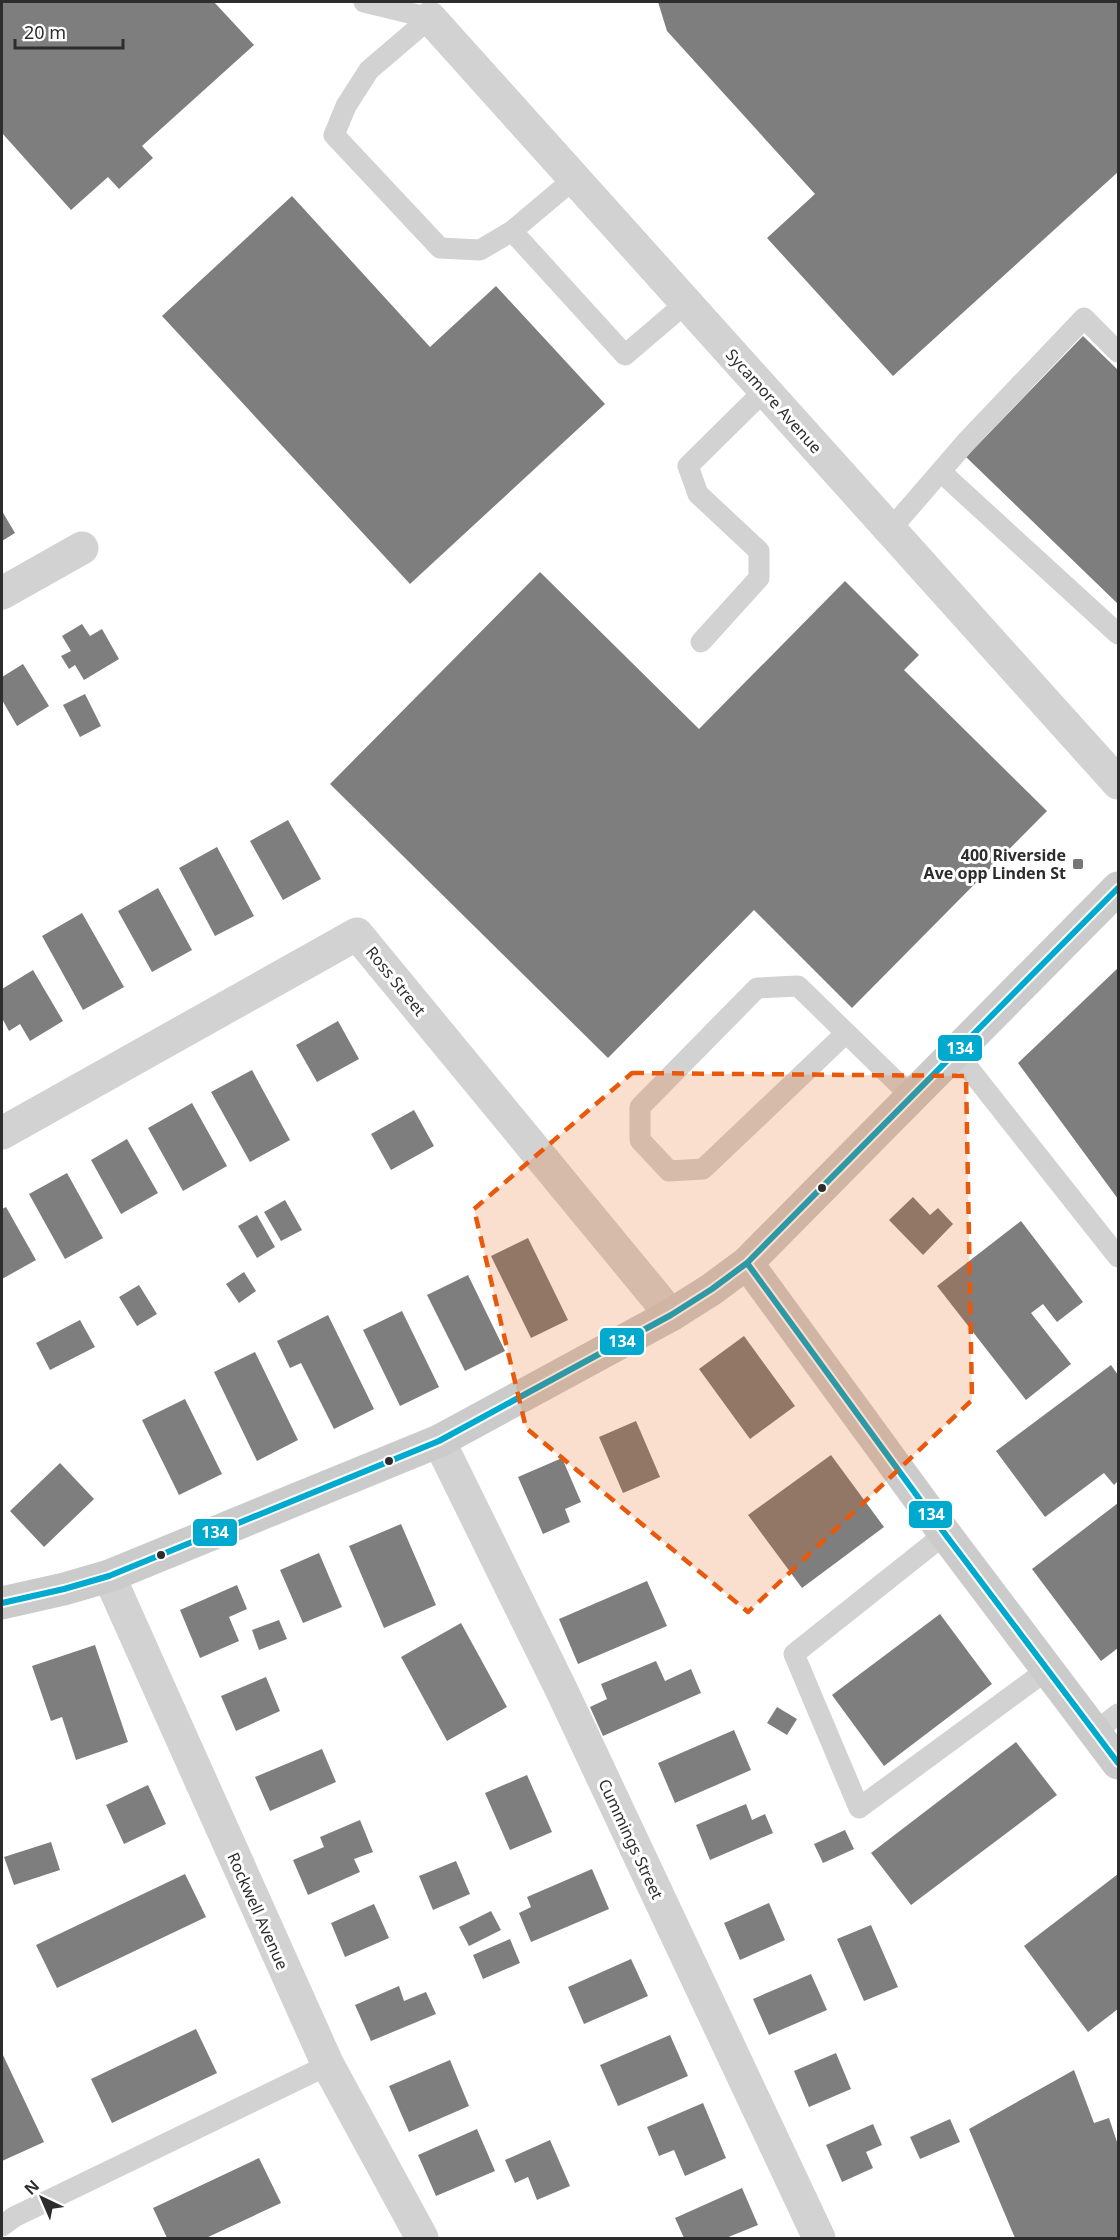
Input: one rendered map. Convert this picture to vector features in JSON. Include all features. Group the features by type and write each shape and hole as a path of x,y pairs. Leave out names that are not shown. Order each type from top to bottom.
{"main road":[{"path":"2,1603 109,1576 439,1441 671,1316 747,1263 955,1051 1118,891"},
{"path":"747,1263 1047,1670 1107,1723 1119,1763"}],"street":[{"name":"Sycamore Avenue","path":"429,18 1119,783"},
{"path":"2,593 82,548"},
{"name":"Ross Street","path":"2,1133 357,934 671,1316"},
{"name":"Cummings Street","path":"439,1441 561,1689 819,2238"},
{"name":"Rockwell Avenue","path":"109,1576 328,2065 422,2238"}],"lane":[{"path":"364,2 429,18"},
{"path":"429,18 369,70 346,106 334,135 440,248 480,250 512,231 574,179"},
{"path":"512,231 625,355 686,303"},
{"path":"890,530 966,442 1084,318 1119,352"},
{"path":"701,642 759,578 759,551 698,494 688,466 765,390"},
{"path":"941,472 1119,634"},
{"path":"846,1033 703,1169 669,1171 640,1140 640,1107 757,987 798,986 911,1096"},
{"path":"955,1051 1119,1257"},
{"path":"945,1534 794,1654 859,1808 1047,1670"},
{"path":"2,2226 14,2217 328,2065"}],"highlighted area":[{"path":"632,1073 966,1076 972,1400 748,1612 526,1428 474,1209"}],"building":[{"path":"2,2 214,2 254,45 142,146 153,158 119,189 108,177 71,210 2,133"},
{"path":"658,2 1118,2 1118,172 893,376 767,238 815,194 667,31"},
{"path":"292,196 430,347 496,286 605,404 410,584 162,316"},
{"path":"1083,336 1118,370 1118,604 966,457"},
{"path":"2,511 15,533 2,541"},
{"path":"540,572 699,729 845,581 919,655 904,670 1047,811 852,1008 754,910 608,1058 330,784"},
{"path":"82,624 90,636 102,629 119,659 84,680 75,665 69,669 61,656 71,651 62,636"},
{"path":"23,664 49,706 17,726 2,700 2,677"},
{"path":"85,694 101,726 80,737 63,705"},
{"path":"288,820 321,879 283,900 250,841"},
{"path":"217,847 254,916 215,936 179,868"},
{"path":"158,888 192,950 152,972 118,911"},
{"path":"82,913 124,987 83,1010 42,936"},
{"path":"1118,968 1118,1199 1018,1063"},
{"path":"33,970 63,1021 30,1041 20,1024 9,1031 2,1018 2,989"},
{"path":"338,1021 359,1059 317,1082 296,1045"},
{"path":"252,1070 290,1140 250,1162 211,1092"},
{"path":"192,1103 227,1166 183,1191 148,1128"},
{"path":"414,1110 434,1146 391,1170 371,1134"},
{"path":"127,1139 158,1193 121,1214 91,1160"},
{"path":"67,1173 103,1238 65,1259 29,1194"},
{"path":"913,1197 930,1215 938,1208 953,1224 923,1255 889,1220"},
{"path":"285,1200 302,1230 281,1241 264,1212"},
{"path":"6,1207 36,1260 2,1279 2,1209"},
{"path":"257,1215 275,1247 257,1258 238,1226"},
{"path":"1021,1221 1083,1302 1057,1322 1043,1304 1031,1313 1071,1364 1026,1400 937,1286"},
{"path":"528,1238 568,1320 531,1338 491,1256"},
{"path":"244,1272 256,1291 239,1303 226,1284"},
{"path":"468,1275 505,1351 465,1371 427,1295"},
{"path":"139,1285 157,1314 137,1326 119,1297"},
{"path":"402,1311 439,1387 400,1406 363,1330"},
{"path":"328,1315 374,1409 334,1429 301,1363 290,1368 277,1341"},
{"path":"80,1320 95,1347 50,1370 36,1343"},
{"path":"744,1336 795,1406 750,1439 699,1369"},
{"path":"255,1352 298,1440 257,1461 214,1372"},
{"path":"1111,1365 1118,1375 1118,1481 1114,1485 1104,1473 1045,1517 996,1451"},
{"path":"185,1399 222,1474 179,1495 142,1420"},
{"path":"636,1421 660,1477 623,1493 599,1437"},
{"path":"831,1455 884,1527 802,1588 748,1515"},
{"path":"562,1458 581,1502 565,1509 570,1522 543,1534 518,1477"},
{"path":"60,1463 94,1499 44,1547 10,1511"},
{"path":"1118,1503 1118,1648 1101,1661 1032,1569"},
{"path":"401,1524 436,1605 384,1628 349,1546"},
{"path":"319,1553 342,1607 303,1623 280,1570"},
{"path":"647,1581 667,1626 578,1664 559,1619"},
{"path":"237,1585 247,1609 229,1617 239,1641 200,1658 180,1610"},
{"path":"940,1614 992,1684 884,1766 832,1695"},
{"path":"279,1620 287,1639 259,1650 252,1630"},
{"path":"461,1623 507,1707 447,1741 401,1657"},
{"path":"95,1645 128,1742 76,1760 62,1717 51,1721 32,1666"},
{"path":"656,1661 665,1681 691,1669 701,1693 603,1736 590,1707 607,1699 601,1684"},
{"path":"266,1677 280,1711 236,1731 221,1696"},
{"path":"777,1707 797,1719 787,1735 767,1723"},
{"path":"734,1730 751,1770 675,1803 658,1763"},
{"path":"1016,1742 1057,1795 911,1905 871,1853"},
{"path":"322,1749 336,1782 270,1811 255,1777"},
{"path":"527,1775 552,1832 510,1850 485,1793"},
{"path":"148,1785 166,1824 124,1844 106,1805"},
{"path":"746,1804 752,1820 765,1814 773,1833 710,1860 696,1825"},
{"path":"360,1820 373,1852 354,1859 360,1872 308,1895 293,1860 324,1847 320,1837"},
{"path":"845,1830 854,1849 823,1863 814,1844"},
{"path":"51,1842 60,1870 14,1885 4,1857"},
{"path":"456,1861 470,1894 433,1910 419,1876"},
{"path":"592,1869 609,1909 531,1942 519,1913 531,1907 527,1897"},
{"path":"185,1874 206,1917 57,1988 36,1945"},
{"path":"1118,1874 1118,2009 1088,2032 1024,1946"},
{"path":"769,1903 785,1940 740,1960 724,1923"},
{"path":"374,1904 389,1938 345,1957 331,1923"},
{"path":"491,1911 501,1930 469,1946 459,1927"},
{"path":"871,1925 898,1987 864,2001 837,1939"},
{"path":"510,1939 520,1963 483,1979 473,1955"},
{"path":"631,1959 648,1996 584,2024 568,1987"},
{"path":"811,1974 827,2010 769,2035 753,1999"},
{"path":"399,1986 404,2001 426,1992 436,2014 371,2041 355,2005"},
{"path":"196,2029 217,2073 112,2123 91,2079"},
{"path":"670,2035 688,2076 618,2106 600,2065"},
{"path":"2,2053 44,2142 2,2161"},
{"path":"836,2053 851,2089 809,2107 794,2071"},
{"path":"450,2060 469,2106 409,2132 389,2086"},
{"path":"1074,2070 1094,2123 1109,2118 1118,2145 1118,2238 1015,2238 969,2129"},
{"path":"703,2103 726,2158 685,2176 674,2150 659,2156 647,2127"},
{"path":"950,2119 960,2142 920,2159 910,2137"},
{"path":"873,2124 882,2145 866,2152 873,2168 842,2182 826,2145"},
{"path":"477,2129 495,2171 436,2196 418,2155"},
{"path":"550,2140 570,2186 537,2200 528,2177 515,2183 505,2160"},
{"path":"259,2158 281,2203 206,2238 167,2238 153,2208"},
{"path":"742,2188 758,2225 726,2238 684,2238 675,2218"}],"transit line":[{"name":"134","path":"2,1603 109,1576 439,1441 671,1315 712,1289 747,1263 1118,888"},
{"name":"134","path":"747,1263 945,1534 1118,1763"}],"place":[{"name":"400 Riverside Ave opp Linden St","path":"1078,864"}]}
